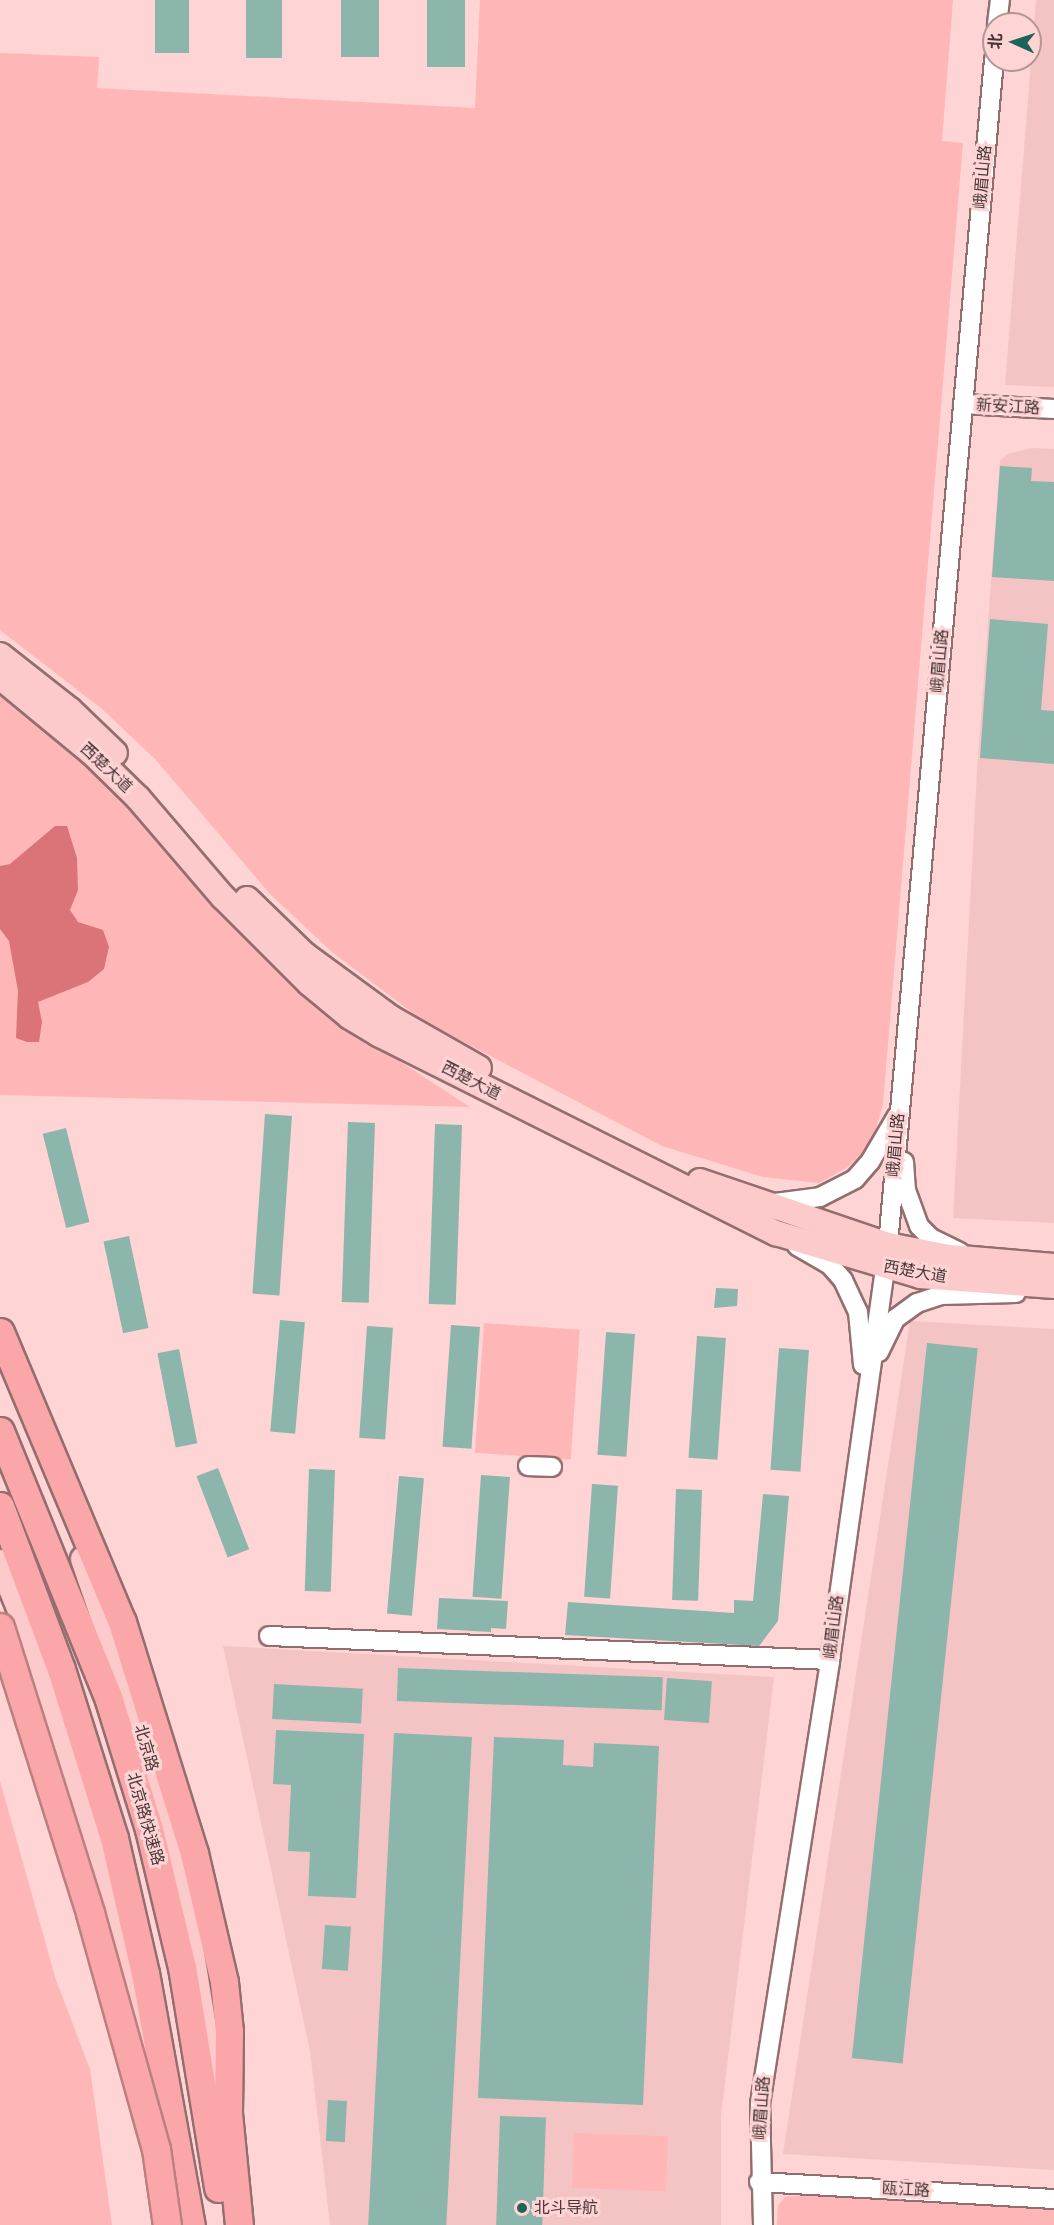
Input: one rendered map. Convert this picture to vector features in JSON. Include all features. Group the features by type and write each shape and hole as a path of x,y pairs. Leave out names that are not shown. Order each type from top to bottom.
{"highway":[{"path":"0,1332 122,1622 194,1853 224,1982 229,2031 228,2113 239,2225"},
{"name":"北京路快速路","path":"0,1431 110,1700 149,1829 182,1967 223,2225"},
{"path":"0,1506 61,1669 114,1838 145,1973 191,2225"},
{"path":"0,1628 90,1913 156,2149 166,2225"}],"main road":[{"name":"西楚大道","path":"0,655 70,710 132,769 222,874 305,955 391,1018 516,1089 693,1178 886,1256 920,1276 1054,1286"},
{"name":"西楚大道","path":"0,677 92,753 138,798 273,948 350,1017 776,1233 886,1256 985,1260 1054,1266"},
{"name":"北京路","path":"0,1361 77,1542 144,1736 181,1885 203,2007 230,2225"},
{"path":"0,1562 25,1623 114,1915 146,2071 166,2225"}],"street":[{"name":"峨眉山路","path":"763,2225 759,2182 760,2104 830,1660 886,1256 993,72"},
{"name":"新安江路","path":"963,404 1054,410"},
{"path":"759,1203 820,1197 855,1179 870,1162 900,1111"},
{"path":"900,1111 906,1190 919,1226 949,1249 985,1260"},
{"path":"776,1233 830,1265 843,1280 858,1312 866,1390"},
{"path":"866,1390 886,1331 904,1310 917,1303 941,1295 1054,1292"},
{"path":"528,1466 552,1467"},
{"path":"269,1636 830,1660"},
{"name":"瓯江路","path":"759,2182 1054,2199"}],"shaded area":[{"path":"480,0 953,0 942,141 963,143 883,1104 872,1143 848,1167 819,1183 763,1177 662,1146 422,1020 332,952 270,894 155,759 102,709 0,630 0,53 99,57 97,88 475,108"},
{"path":"1036,0 1054,0 1054,387 1005,385 1030,72 1042,72 1042,12 1035,12"},
{"path":"1033,448 1054,449 1054,1223 953,1218 977,772 1000,460 1010,453"},
{"path":"0,692 25,708 139,815 288,977 384,1051 470,1107 0,1095"},
{"path":"55,826 67,826 77,858 78,890 70,910 78,922 103,930 109,947 104,969 88,982 38,1002 42,1022 39,1042 27,1042 16,1038 18,991 9,941 0,929 0,866 10,864"},
{"path":"910,1321 1054,1329 1054,2170 783,2154"},
{"path":"484,1323 580,1330 571,1459 475,1453"},
{"path":"223,1646 774,1677 721,2116 721,2225 330,2225 310,2051"},
{"path":"0,1781 56,1980 90,2069 112,2225 0,2225"},
{"path":"574,2133 668,2136 666,2191 572,2188"},
{"path":"804,2195 1054,2209 1054,2225 777,2225 778,2206 785,2197"}],"building":[{"path":"155,0 189,0 189,53 155,53"},
{"path":"246,0 282,0 282,58 246,58"},
{"path":"341,0 379,0 379,57 341,57"},
{"path":"427,0 465,0 465,67 427,67"},
{"path":"1000,466 1032,468 1031,481 1054,482 1054,581 992,577"},
{"path":"990,619 1048,624 1041,710 1054,711 1054,764 980,758"},
{"path":"265,1114 292,1116 279,1295 252,1294"},
{"path":"348,1122 375,1123 369,1303 342,1302"},
{"path":"435,1124 462,1125 456,1305 429,1304"},
{"path":"66,1128 89,1222 66,1228 43,1134"},
{"path":"129,1236 149,1328 123,1333 104,1241"},
{"path":"716,1288 738,1289 737,1306 714,1308"},
{"path":"280,1320 305,1322 295,1434 270,1432"},
{"path":"451,1325 480,1327 471,1449 442,1447"},
{"path":"367,1326 393,1328 385,1440 359,1438"},
{"path":"606,1332 635,1334 626,1457 597,1455"},
{"path":"697,1336 726,1338 717,1460 688,1458"},
{"path":"927,1343 978,1348 903,2063 852,2058"},
{"path":"779,1348 809,1350 800,1472 770,1470"},
{"path":"179,1349 197,1443 176,1447 157,1353"},
{"path":"218,1468 249,1549 228,1557 197,1476"},
{"path":"309,1469 335,1470 331,1592 305,1591"},
{"path":"481,1475 510,1477 501,1599 472,1597"},
{"path":"399,1476 424,1478 412,1616 387,1613"},
{"path":"592,1484 618,1486 610,1599 584,1597"},
{"path":"676,1489 702,1490 698,1601 672,1600"},
{"path":"763,1494 789,1496 778,1621 759,1646 565,1635 568,1602 734,1613 734,1600 753,1601"},
{"path":"439,1598 508,1601 506,1629 491,1628 491,1632 437,1629"},
{"path":"398,1668 663,1677 662,1710 397,1701"},
{"path":"667,1678 712,1681 709,1723 664,1720"},
{"path":"274,1684 363,1689 361,1724 272,1719"},
{"path":"276,1730 364,1734 356,1898 308,1896 310,1852 288,1851 291,1785 273,1784"},
{"path":"394,1733 472,1737 446,2225 368,2225"},
{"path":"494,1737 564,1740 563,1765 593,1767 594,1743 659,1746 643,2105 478,2098"},
{"path":"325,1925 351,1927 348,1971 322,1969"},
{"path":"328,2100 347,2101 345,2142 326,2141"},
{"path":"500,2116 546,2118 542,2225 496,2225"}],"place":[{"name":"北斗导航","path":"522,2208"}]}
